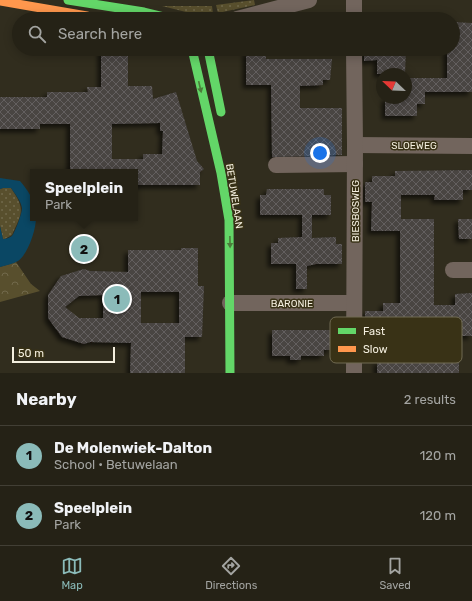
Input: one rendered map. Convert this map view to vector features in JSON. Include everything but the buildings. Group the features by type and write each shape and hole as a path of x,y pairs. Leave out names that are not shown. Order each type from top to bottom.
{"street":[{"path":"68,0 144,12"},
{"path":"264,12 309,0"},
{"path":"354,0 354,12"},
{"path":"0,1 61,12"},
{"name":"BETUWELAAN","path":"194,56 221,173 241,303 230,373"},
{"path":"209,56 223,120"},
{"name":"BIESBOSWEG","path":"354,56 354,317"},
{"name":"SLOEWEG","path":"355,146 472,146"},
{"path":"276,165 355,164"},
{"path":"453,270 472,270"},
{"name":"BARONIE","path":"241,303 354,303"}],"green space":[{"path":"254,0 255,5 218,12 216,5"},
{"path":"162,6 212,6 213,12 186,12"},
{"path":"11,188 19,202 21,212 12,235 3,240 0,226 0,189"},
{"path":"16,262 31,284 40,291 0,302 0,267"}],"water":[{"path":"0,178 20,181 30,196 30,221 36,221 31,241 22,258 16,262 0,267 0,226 3,239 12,236 18,223 22,208 19,200 11,188 0,189"}],"traffic: fast":[{"path":"68,0 144,12"},
{"path":"194,56 221,173 229,220 230,373"},
{"path":"209,56 221,112"}],"traffic: slow":[{"path":"0,1 64,12"}],"place":[{"name":"Speelplein","path":"84,249"},
{"name":"De Molenwiek-Dalton","path":"117,299"}]}
